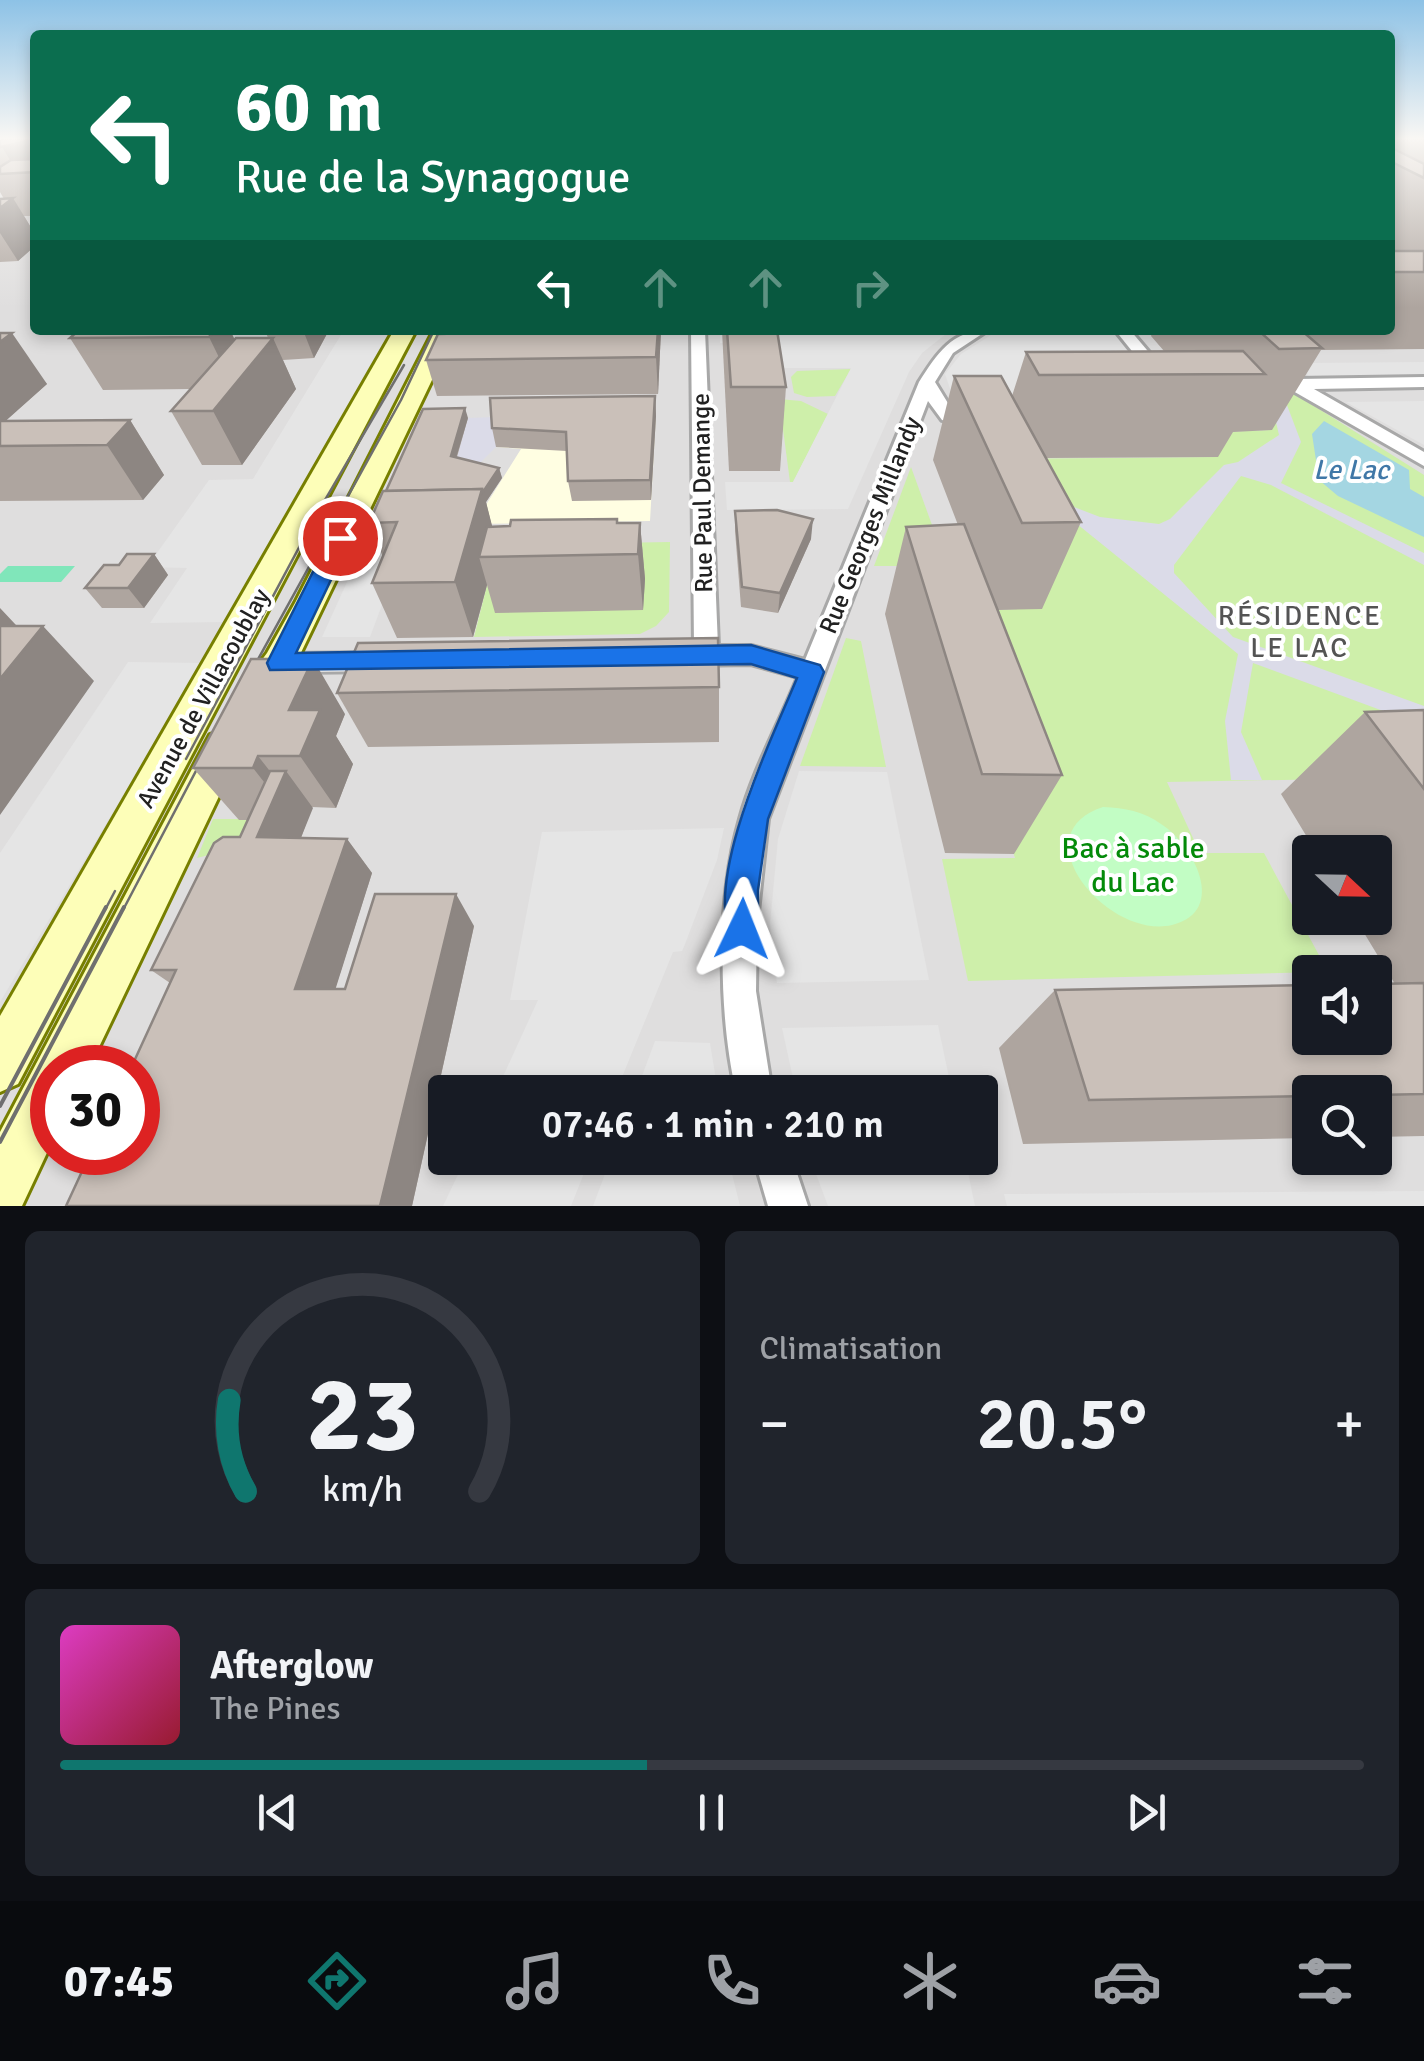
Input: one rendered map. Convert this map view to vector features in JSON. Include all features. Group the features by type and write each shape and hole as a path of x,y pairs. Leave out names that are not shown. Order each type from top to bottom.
{"street":[{"name":"Avenue de Villacoublay","path":"0,1066 402,335"},
{"name":"Avenue de Villacoublay","path":"74,1045 231,732 279,663 442,335"},
{"name":"Rue Paul Demange","path":"698,335 706,656"},
{"name":"Rue Georges Millandy","path":"749,1075 742,1006 742,890 754,819 926,382 947,350 972,335"},
{"path":"1126,335 1172,390"},
{"path":"1254,359 1424,460"},
{"path":"926,382 943,416 952,422 998,424"},
{"path":"1292,384 1424,382"},
{"path":"660,657 751,655 812,672"},
{"path":"279,663 415,661"},
{"path":"0,1191 30,1130"},
{"path":"778,1175 788,1206"}],"shaded area":[{"path":"0,195 30,195 30,335 1395,335 1395,195 1424,195 1424,1206 0,1206"},
{"path":"341,335 389,335 375,368 225,622 150,623 187,568 147,567 209,480 253,479"},
{"path":"720,335 945,335 922,353 909,372 848,509 727,510 725,482 793,482 851,368 775,368 771,343 720,343"},
{"path":"991,335 1117,335 1179,412 958,412 945,374 961,354"},
{"path":"1424,362 1424,379 1307,380 1308,363"},
{"path":"1282,392 1301,442 1281,483 1424,553 1424,565 1271,485 1241,476 1174,565 1174,573 1233,637 1424,706 1424,726 1253,663 1241,732 1262,780 1231,780 1225,721 1238,654 1056,507 1004,459 1074,507 1100,517 1159,524 1170,519 1224,465 1238,462 1279,435 1272,405"},
{"path":"1424,401 1424,445 1346,402"},
{"path":"656,416 650,521 474,524 521,449 496,447 495,417"},
{"path":"495,417 496,447 473,470 454,465 468,418"},
{"path":"404,546 370,637 322,637 363,547"},
{"path":"128,662 202,663 0,1002 0,853"},
{"path":"799,771 887,772 929,980 777,983 770,924 778,839"},
{"path":"724,828 717,860 685,944 682,951 673,952 623,1075 504,1075 538,1000 510,1000 542,832"},
{"path":"938,1025 948,1075 792,1075 782,1028"},
{"path":"655,1041 710,1043 715,1075 642,1075"},
{"path":"458,1175 583,1175 571,1206 443,1206"},
{"path":"605,1175 732,1175 740,1206 593,1206"},
{"path":"816,1175 969,1175 975,1206 828,1206"},
{"path":"1424,1191 1424,1206 1007,1206 1004,1194"}],"green space":[{"path":"1152,335 1201,335 1424,475 1424,915 1392,867 1392,835 1370,835 1333,779 1167,782 1200,853 1264,853 1292,905 1292,935 1308,935 1319,955 1292,955 1292,973 968,981 942,859 1015,858 938,612 1041,608 976,459 1217,457 1199,433 1271,430"},
{"path":"851,369 835,396 807,397 794,393 791,377 797,371"},
{"path":"779,399 801,401 828,414 793,482 790,482"},
{"path":"911,467 944,558 938,566 874,566"},
{"path":"670,542 669,612 656,626 640,634 474,637 497,545"},
{"path":"8,566 75,566 61,582 0,582 0,574"},
{"path":"846,638 861,641 886,767 800,766"},
{"name":"Bac à sable du Lac","path":"1103,807 1147,816 1184,846 1194,861 1202,892 1199,906 1189,917 1172,925 1147,925 1122,917 1082,882 1071,860 1069,839 1079,820"},
{"path":"213,819 293,819 259,842 197,858"}],"water":[{"name":"Le Lac","path":"1324,421 1409,470 1410,489 1424,497 1424,537 1338,496 1319,480 1312,434"}],"building":[{"path":"1395,251 1424,251 1424,272 1395,272"},
{"path":"73,335 211,335 209,337 70,338"},
{"path":"438,335 658,335 656,357 426,360"},
{"path":"727,335 778,335 786,387 731,387"},
{"path":"1264,335 1307,335 1322,348 1279,349"},
{"path":"236,338 273,338 213,411 171,411"},
{"path":"1243,351 1265,374 1039,375 1026,352"},
{"path":"954,376 1001,376 1081,522 1022,523"},
{"path":"655,396 650,480 568,481 566,432 492,428 490,398"},
{"path":"465,408 451,456 499,468 483,492 386,491 423,409"},
{"path":"130,420 107,445 0,446 0,421"},
{"path":"482,489 455,582 372,583 397,522 369,523 383,491"},
{"path":"777,510 813,519 780,593 742,587 735,511"},
{"path":"617,519 617,523 640,523 638,554 479,557 487,527 510,526 511,520"},
{"path":"964,524 1062,775 982,774 906,527"},
{"path":"127,554 154,554 128,588 85,588 104,565 119,565"},
{"path":"0,626 43,626 0,679"},
{"path":"718,638 719,687 337,693 358,643"},
{"path":"251,659 313,659 289,710 320,710 300,756 258,756 253,768 193,768"},
{"path":"1424,710 1424,789 1365,712"},
{"path":"270,771 286,771 257,837 347,839 295,989 345,989 375,894 456,894 380,1206 66,1206 80,1175 160,1175 160,1045 142,1045 176,970 151,970 214,843 223,837 240,837"},
{"path":"1424,983 1424,1094 1392,1095 1392,1075 1292,1075 1292,1096 1089,1100 1055,990 1292,985 1292,1055 1392,1055 1392,984"}],"tram line":[{"path":"245,683 401,400 432,335"},
{"path":"186,759 318,512 404,365"},
{"path":"123,910 208,748"},
{"path":"105,910 115,891"},
{"path":"0,1106 106,907"},
{"path":"0,1142 124,907"}],"district":[{"name":"RÉSIDENCE LE LAC","path":"1300,632"}],"route":[{"path":"340,538 279,663 751,655 812,672 754,819 742,890 742,929"}]}
